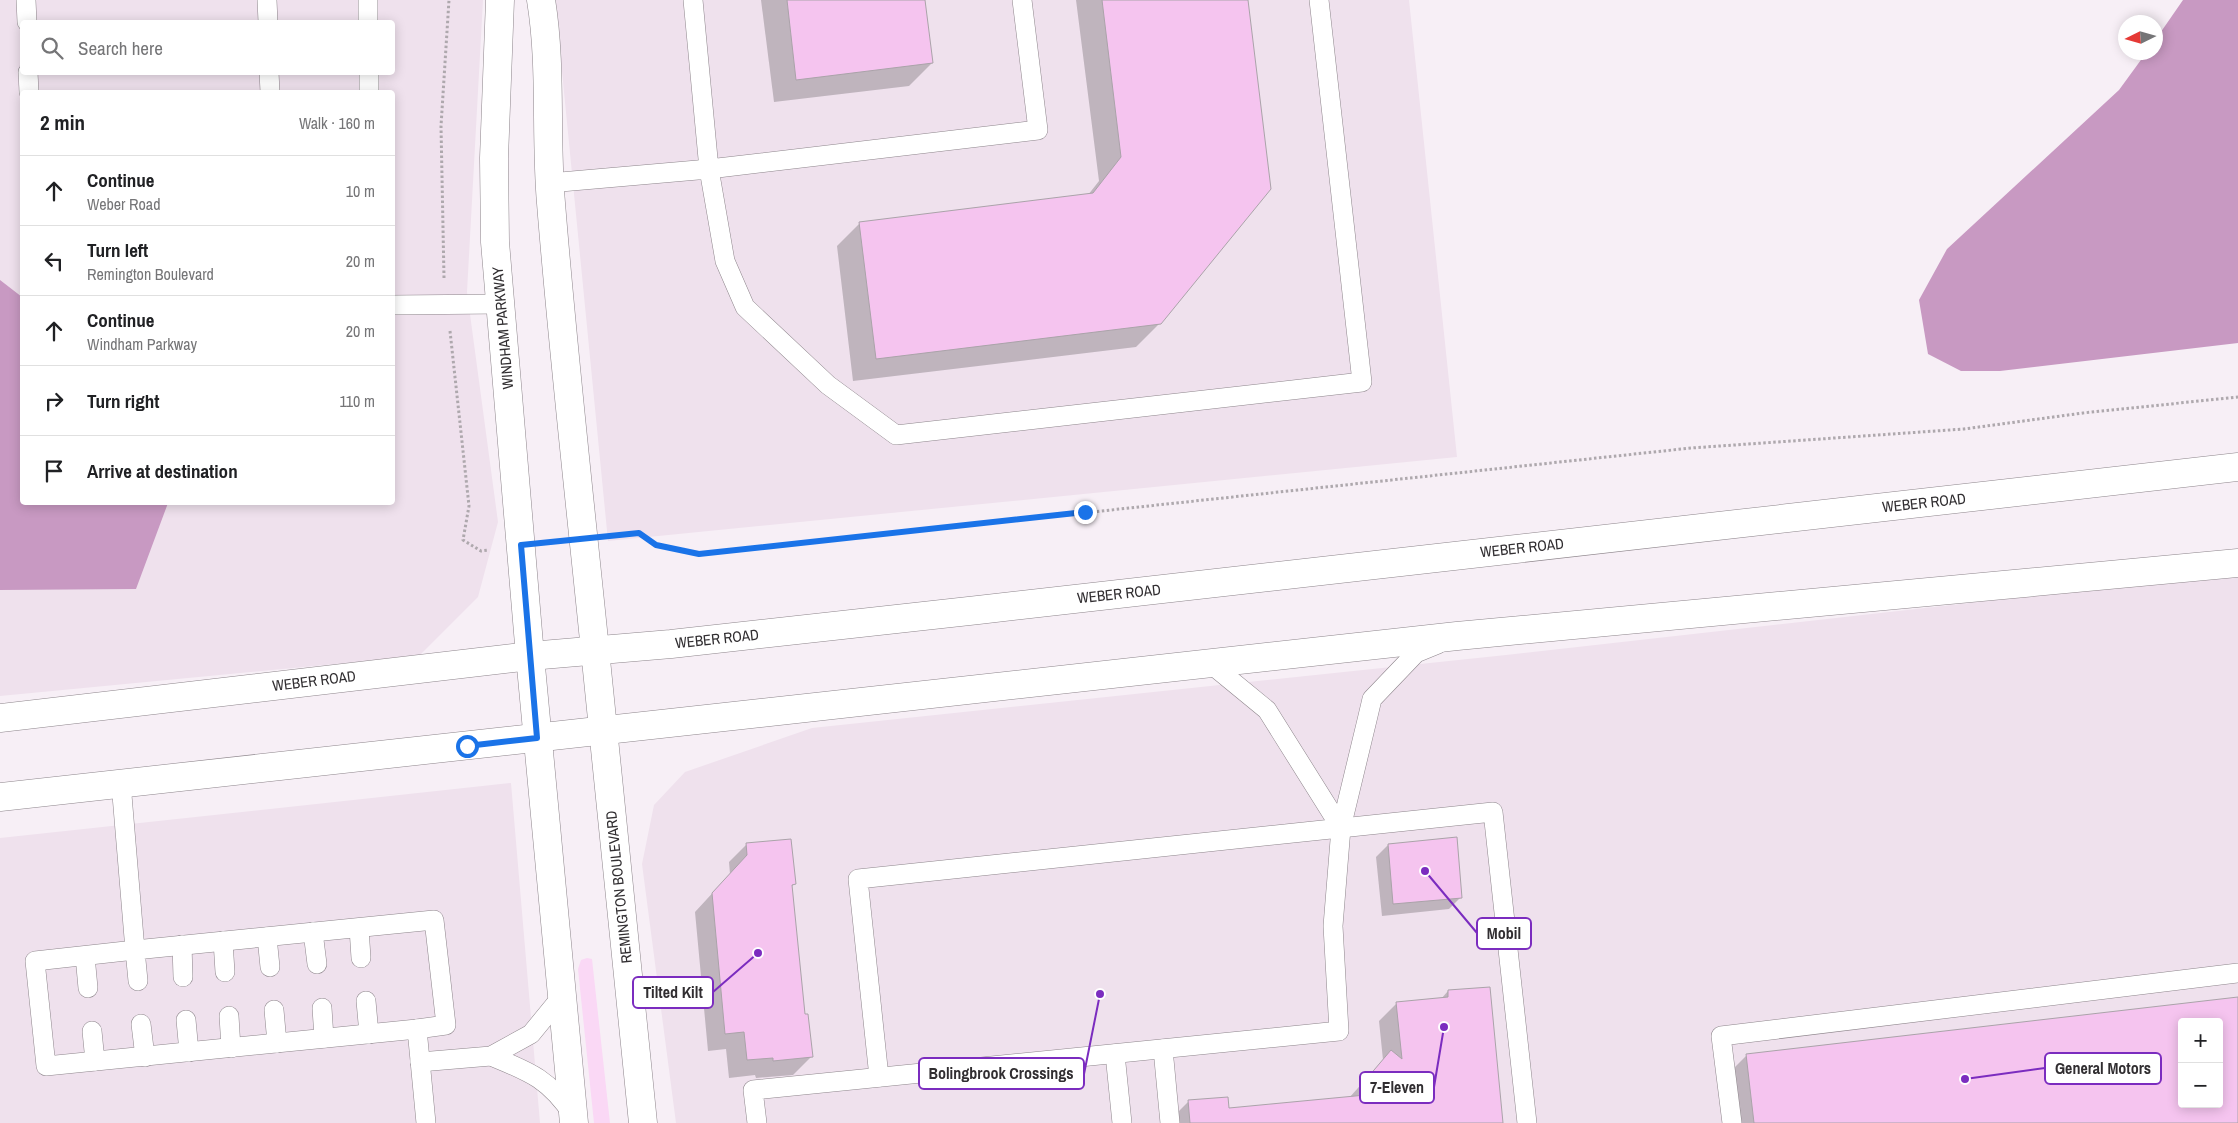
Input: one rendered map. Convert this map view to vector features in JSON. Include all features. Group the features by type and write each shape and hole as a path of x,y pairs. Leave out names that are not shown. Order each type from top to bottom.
{"main road":[{"name":"WINDHAM PARKWAY","path":"500,0 494,158 495,242 530,656"},
{"name":"REMINGTON BOULEVARD","path":"541,0 545,29 549,182 602,731 644,1123"},
{"name":"WEBER ROAD","path":"0,718 530,656 969,611 2238,467"},
{"path":"0,796 1457,636 2238,563"},
{"path":"530,656 574,1120"}],"lane":[{"path":"26,0 27,20"},
{"path":"267,0 268,20"},
{"path":"368,0 368,20"},
{"path":"692,0 709,169 724,261 745,307 828,386 896,434 1362,382 1318,0"},
{"path":"549,182 709,169 1038,130 1022,0"},
{"path":"28,75 29,90"},
{"path":"269,75 270,90"},
{"path":"369,75 369,90"},
{"path":"395,305 501,304"},
{"path":"757,1123 753,1090 1339,1031 1333,926 1340,828 1372,699 1416,653 1457,636"},
{"path":"1211,664 1267,710 1340,828"},
{"path":"121,783 138,981"},
{"path":"879,1077 858,880 1493,812 1528,1123"},
{"path":"434,920 446,1026 46,1066 35,961 135,950 434,920"},
{"path":"359,928 361,958"},
{"path":"313,932 317,964"},
{"path":"267,937 270,967"},
{"path":"223,941 225,972"},
{"path":"182,945 183,978"},
{"path":"85,956 88,988"},
{"path":"1732,1123 1721,1036 2238,973"},
{"path":"420,1062 491,1056 531,1034 562,996"},
{"path":"366,1001 369,1034"},
{"path":"322,1008 324,1038"},
{"path":"274,1010 277,1043"},
{"path":"229,1016 231,1048"},
{"path":"186,1020 189,1052"},
{"path":"141,1024 144,1057"},
{"path":"417,1029 426,1123"},
{"path":"92,1031 95,1061"},
{"path":"1163,1049 1170,1123"},
{"path":"1115,1054 1122,1123"},
{"path":"491,1056 531,1073 548,1084 574,1120"}],"path":[{"path":"450,0 441,126 443,261 469,506 463,540 481,551 521,545"},
{"path":"584,538 639,533 656,545 699,554 1691,448 1964,429 2083,413 2238,397"}],"shaded area":[{"path":"0,0 483,0 467,292 498,522 478,597 419,656 0,696"},
{"path":"555,0 1409,0 1457,457 608,541"},
{"path":"2183,0 2238,0 2238,343 2000,371 1961,371 1928,354 1919,300 1947,249 2119,90 2141,60 2163,60 2163,29"},
{"path":"0,280 20,295 20,505 167,505 136,589 0,590"},
{"path":"2238,573 2238,1123 676,1123 642,864 654,805 685,772 812,728 1506,655"},
{"path":"511,783 540,1123 0,1123 0,838"},
{"path":"592,959 610,1123 594,1123 578,969 581,960"}],"building":[{"path":"787,0 925,0 933,63 796,80"},
{"path":"1102,0 1248,0 1271,189 1161,324 876,359 859,222 1093,193 1121,157"},
{"path":"1457,837 1462,898 1393,904 1388,844"},
{"path":"791,839 796,884 792,885 805,1014 808,1014 813,1057 773,1061 773,1058 747,1060 744,1032 725,1034 712,893 747,855 746,843"},
{"path":"1490,987 1503,1123 1190,1123 1188,1100 1228,1097 1229,1108 1376,1094 1363,1083 1391,1050 1402,1059 1396,1002 1448,997 1448,990"},
{"path":"2238,997 2238,1123 1754,1123 1746,1054"}],"place":[{"name":"Mobil","path":"1425,871"},
{"name":"Tilted Kilt","path":"758,953"},
{"name":"Bolingbrook Crossings","path":"1100,994"},
{"name":"7-Eleven","path":"1444,1027"},
{"name":"General Motors","path":"1965,1079"}],"route":[{"path":"467,746 537,738 521,545 639,533 656,545 699,554 1085,512"}]}
